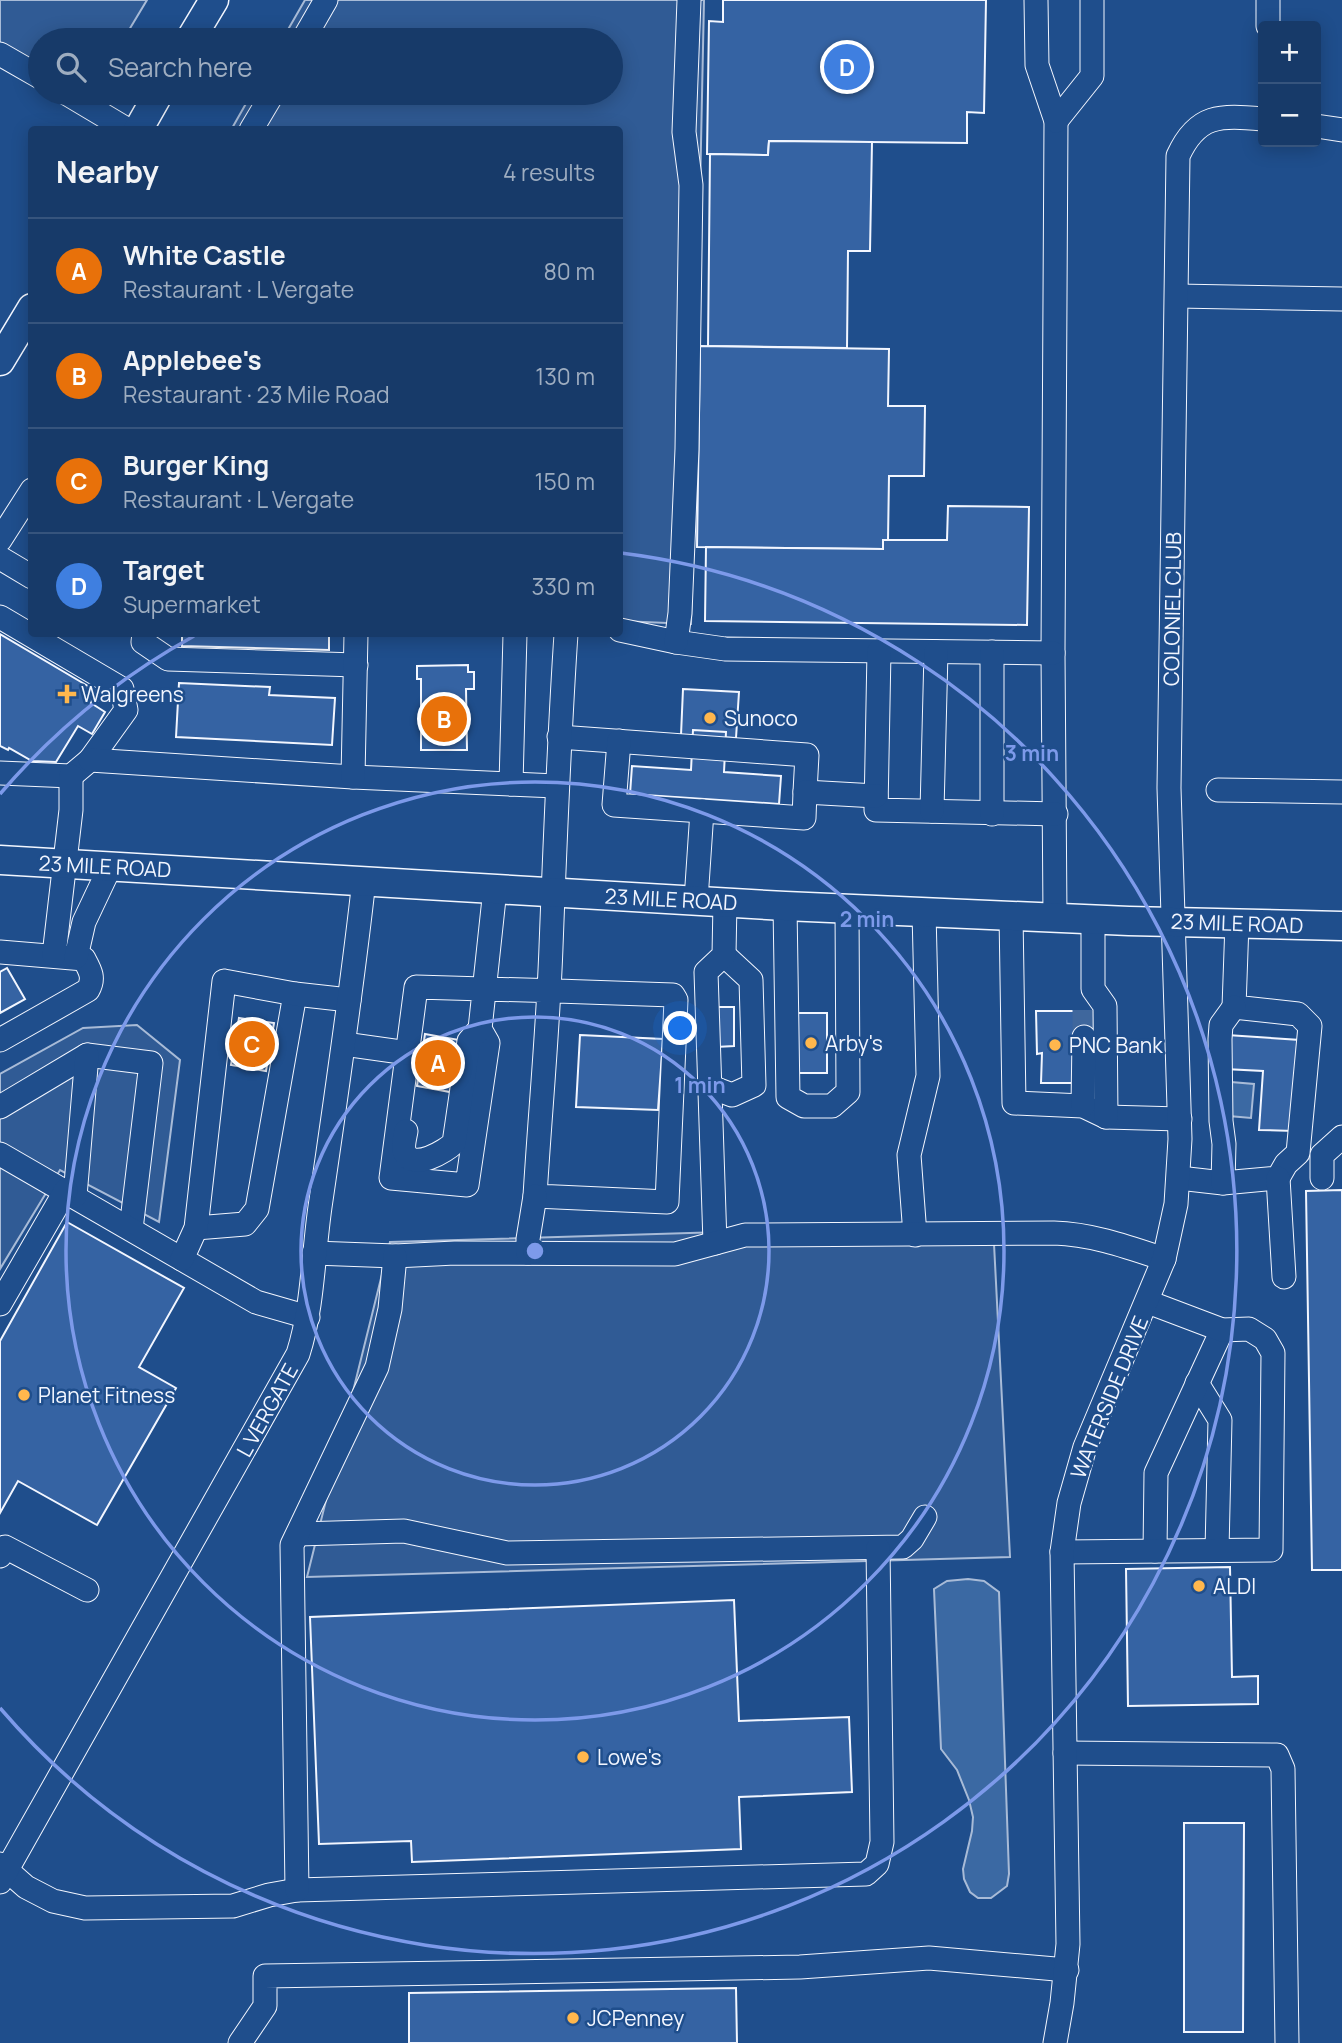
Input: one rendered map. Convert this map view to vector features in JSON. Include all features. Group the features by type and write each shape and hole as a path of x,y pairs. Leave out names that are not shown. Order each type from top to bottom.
{"main road":[{"path":"197,28 214,0"},
{"path":"140,126 152,105"},
{"path":"0,361 28,316"},
{"name":"23 MILE ROAD","path":"0,860 785,906 1342,926"}],"street":[{"path":"310,28 326,0"},
{"path":"676,642 680,612 687,449 691,185 684,132 689,0"},
{"path":"1037,0 1037,65 1056,121 1053,653 1055,917"},
{"path":"1056,121 1092,76 1092,0"},
{"path":"1268,0 1268,21"},
{"path":"0,54 28,70"},
{"path":"86,105 121,126"},
{"path":"253,126 266,105"},
{"name":"COLONIEL CLUB","path":"1174,922 1169,788 1178,156 1187,137 1203,122 1238,116 1258,118"},
{"path":"1321,127 1342,130"},
{"path":"1177,296 1342,299"},
{"path":"0,540 28,495"},
{"path":"0,558 28,575"},
{"path":"0,617 28,634"},
{"path":"623,631 725,649 1053,653"},
{"path":"0,773 71,776 90,760 126,710 122,689 34,637"},
{"path":"139,637 168,659 356,665"},
{"path":"353,777 355,637"},
{"path":"511,784 515,637"},
{"path":"528,1253 536,1196 549,990 556,786 566,637"},
{"path":"879,651 876,810 1056,814"},
{"path":"932,811 936,652"},
{"path":"992,652 992,814"},
{"path":"559,737 619,741 807,755 804,818 614,805 619,741"},
{"path":"90,760 353,777 556,786"},
{"path":"65,956 64,864 71,810 71,776"},
{"path":"1218,790 1342,792"},
{"path":"805,792 876,796"},
{"path":"696,900 702,811"},
{"path":"65,956 80,934 110,867"},
{"name":"L VERGATE","path":"2,1872 298,1354 308,1317 314,1253 364,880"},
{"path":"495,889 484,989 480,1029 488,1043 467,1185 391,1178 416,987 484,989 549,990 673,995 676,1000 667,1202 536,1196"},
{"path":"715,1243 706,972 724,955 725,902"},
{"path":"785,906 788,1097 804,1106 832,1106 848,1092 846,908"},
{"path":"915,1235 909,1155 928,1076 924,912"},
{"path":"1011,915 1014,1103 1083,1106 1107,1117 1180,1119"},
{"path":"1084,1010 1084,1002 1093,989 1093,919"},
{"name":"WATERSIDE DRIVE","path":"1055,2043 1069,1944 1062,1552 1069,1503 1085,1447 1147,1302 1164,1259 1171,1230 1178,1178 1180,1119 1174,922"},
{"path":"1223,1183 1220,1039 1221,1025 1234,1007 1237,923"},
{"path":"0,952 84,959 92,972 92,983 88,990 0,1040"},
{"path":"710,1087 732,1095 754,1085 751,980 724,955"},
{"path":"182,1259 195,1228 224,981 295,994 349,1000"},
{"path":"1093,989 1105,1006 1107,1117"},
{"path":"195,1228 244,1224 257,1209 295,994"},
{"path":"1234,1007 1298,1014 1310,1026 1298,1153 1286,1164 1278,1178 1284,1277"},
{"path":"401,1106 408,1115 404,1147 408,1157 423,1160 447,1150 454,1143 457,1134 469,1041 480,1029"},
{"path":"1083,1106 1084,1037"},
{"path":"344,1044 408,1053"},
{"path":"0,1304 71,1193 88,1055"},
{"path":"0,1107 88,1055 151,1063 131,1228"},
{"path":"1322,1178 1322,1155 1342,1137"},
{"path":"0,1154 256,1302 308,1317"},
{"path":"1178,1178 1223,1183 1278,1178"},
{"path":"314,1253 395,1256 674,1254 745,1235 1074,1233 1164,1259"},
{"path":"297,1890 292,1545 377,1367 390,1309 395,1256"},
{"path":"1062,1552 1271,1550 1273,1353 1265,1339 1249,1329 1222,1330 1147,1302"},
{"path":"1156,1551 1156,1473 1222,1330"},
{"path":"1197,1384 1220,1420 1217,1550"},
{"path":"298,1534 404,1531 507,1553 878,1548 903,1547 912,1539 925,1517"},
{"path":"0,1556 5,1547 88,1590"},
{"path":"2,1872 53,1901 85,1908 233,1906 297,1890 866,1874 877,1864 882,1843 878,1548"},
{"path":"1065,1753 1276,1755 1283,1769 1287,2043"},
{"path":"240,2043 265,2006 265,1976 800,1967 929,1958 1067,1970"}],"shaded area":[{"path":"0,0 147,0 130,28 28,28 28,63 0,47"},
{"path":"305,0 704,0 691,624 623,621 623,126 233,126 245,105 623,105 623,28 289,28"},
{"path":"137,1025 180,1060 159,1222 60,1170 0,1269 0,1074 83,1028"},
{"path":"1231,1082 1254,1084 1251,1118 1229,1116"},
{"path":"993,1224 1010,1557 307,1577 390,1242"},
{"path":"947,1581 984,1581 999,1592 1009,1874 1007,1886 991,1898 978,1898 970,1892 964,1879 963,1869 973,1817 957,1770 941,1749 934,1589"}],"building":[{"path":"723,0 986,0 984,113 967,112 967,143 769,141 768,155 707,154 709,21 723,22"},
{"path":"769,141 872,142 870,251 848,251 847,348 708,346 710,154 768,155"},
{"path":"700,346 889,349 888,406 925,406 924,476 889,476 888,540 883,540 883,549 697,547"},
{"path":"948,506 1029,507 1027,625 705,621 706,547 883,549 883,540 947,540"},
{"name":"Walgreens","path":"0,634 98,692 91,703 105,712 92,734 78,726 56,762 32,761 0,746"},
{"path":"182,637 329,637 329,650 182,646"},
{"path":"468,665 468,672 474,672 474,689 466,689 467,750 421,750 421,679 417,679 417,666"},
{"path":"179,683 270,687 269,695 335,698 332,745 176,737"},
{"path":"683,689 739,692 736,738 681,735"},
{"path":"693,730 726,732 724,772 781,776 779,804 630,794 632,766 691,770"},
{"path":"7,968 25,999 0,1013 0,972"},
{"path":"715,1007 734,1007 734,1046 716,1047"},
{"name":"PNC Bank","path":"1036,1011 1098,1011 1098,1036 1073,1083 1041,1083 1042,1053 1037,1054"},
{"name":"Arby's","path":"794,1013 827,1013 827,1073 794,1073"},
{"path":"239,1018 274,1023 266,1071 231,1065"},
{"path":"425,1034 459,1040 450,1092 417,1086"},
{"path":"580,1035 663,1039 658,1110 576,1107"},
{"path":"1227,1035 1300,1040 1294,1131 1259,1130 1263,1071 1225,1069"},
{"path":"1342,1190 1342,1570 1312,1570 1306,1191"},
{"path":"67,1222 184,1288 139,1367 176,1388 97,1525 18,1481 0,1513 0,1341"},
{"path":"1230,1567 1232,1677 1258,1676 1258,1704 1128,1706 1126,1569"},
{"name":"Lowe's","path":"734,1600 739,1721 849,1717 852,1792 739,1797 741,1849 412,1862 411,1841 319,1844 310,1617"},
{"path":"1184,1823 1244,1823 1243,2032 1184,2032"},
{"name":"JCPenney","path":"736,1988 737,2043 409,2043 409,1993"}],"tunnel":[{"path":"1084,1010 1084,1037"}],"place":[{"name":"Target","path":"847,67"},
{"name":"Walgreens","path":"67,694"},
{"name":"Sunoco","path":"710,718"},
{"name":"Applebee's","path":"444,719"},
{"name":"Arby's","path":"811,1043"},
{"name":"Burger King","path":"252,1044"},
{"name":"PNC Bank","path":"1055,1045"},
{"name":"White Castle","path":"438,1063"},
{"name":"Planet Fitness","path":"24,1395"},
{"name":"ALDI","path":"1199,1586"},
{"name":"Lowe's","path":"583,1757"},
{"name":"JCPenney","path":"573,2018"}]}
